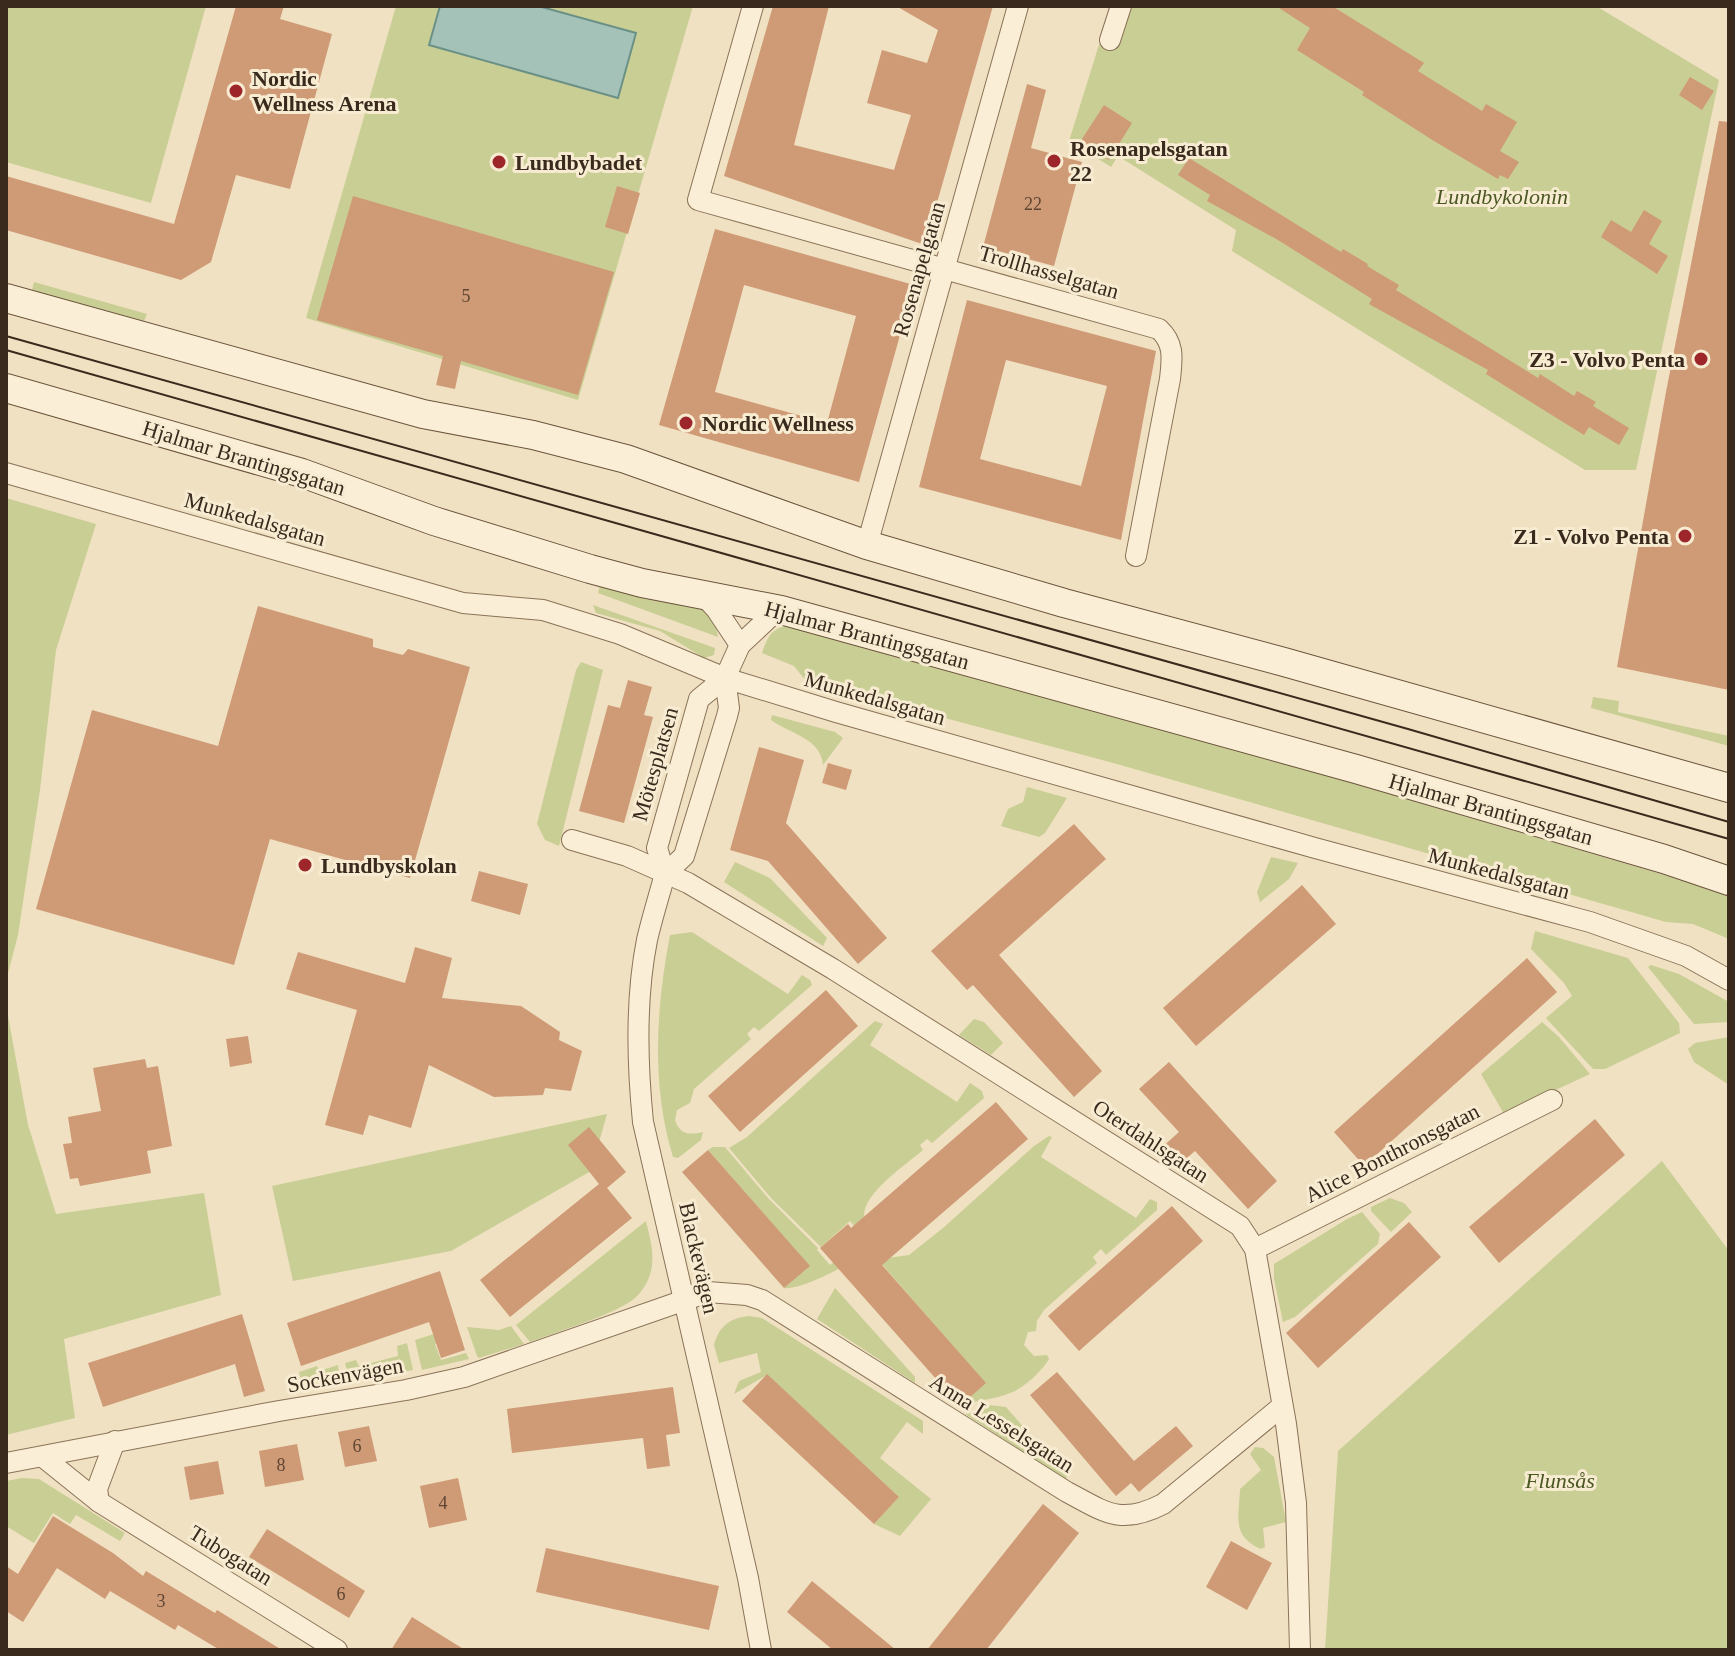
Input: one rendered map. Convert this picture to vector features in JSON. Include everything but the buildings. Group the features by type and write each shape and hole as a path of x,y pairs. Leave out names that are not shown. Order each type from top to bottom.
{"main road":[{"path":"6,298 423,414 533,435 626,459 867,545 1729,788"},
{"name":"Hjalmar Brantingsgatan","path":"6,388 302,473 434,521 590,569 642,583 781,610 1356,769 1649,854 1729,881"}],"street":[{"name":"Trollhasselgatan","path":"753,6 698,200 1159,329 1168,338 1173,354 1136,556"},
{"name":"Rosenapelgatan","path":"867,545 1018,6"},
{"path":"1110,40 1121,6"},
{"name":"Munkedalsgatan","path":"6,473 463,603 543,610 620,634 725,678 1086,784 1590,922 1686,956 1729,980"},
{"path":"701,593 716,609 740,645"},
{"name":"Mötesplatsen","path":"725,678 729,708 727,716 684,856 665,874 657,848 699,699 725,678 740,645 781,610"},
{"path":"572,840 627,856 665,874"},
{"name":"Oterdahlsgatan","path":"665,874 688,883 833,969 1100,1137 1240,1226 1255,1249"},
{"name":"Blackevägen","path":"665,874 645,954 640,1001 637,1062 643,1122 701,1366 761,1650"},
{"name":"Alice Bonthronsgatan","path":"1255,1249 1552,1100"},
{"path":"1255,1249 1296,1503 1300,1650"},
{"name":"Anna Lesselsgatan","path":"683,1300 716,1292 762,1300 1067,1492 1108,1514 1126,1517 1143,1514 1163,1504 1281,1407"},
{"name":"Sockenvägen","path":"6,1463 464,1377 683,1300"},
{"path":"99,1502 97,1489 115,1441"},
{"name":"Tubogatan","path":"43,1457 99,1502 337,1650"}],"green space":[{"path":"6,6 206,6 151,203 6,162"},
{"name":"Lundbybadet","path":"396,6 693,6 578,400 306,318"},
{"name":"Lundbykolonin","path":"1111,6 1596,6 1719,80 1636,470 1585,470 1232,251 1236,230 1118,156 1111,167 1069,141"},
{"path":"34,282 147,314 144,321 32,290"},
{"path":"6,498 96,524 56,650 40,790 18,935 6,981"},
{"path":"601,581 703,608 715,622 718,637 598,593"},
{"path":"593,605 715,648 714,655 704,658 660,631 596,613"},
{"path":"785,626 797,626 1240,750 1729,894 1729,939 1693,924 1666,922 1117,764 806,681 794,666 762,653 770,636"},
{"path":"581,662 603,670 559,846 545,840 537,824 576,670"},
{"path":"1593,697 1619,701 1618,712 1729,736 1729,746 1591,708"},
{"path":"772,715 835,732 843,738 823,765 821,756 811,743 771,720"},
{"path":"1027,787 1067,798 1045,833 1039,837 1001,826 1008,809 1023,802"},
{"path":"1271,857 1298,863 1289,879 1260,902 1257,892"},
{"path":"735,862 770,878 827,938 823,946 724,882"},
{"path":"1535,931 1628,958 1679,1023 1680,1033 1605,1069 1593,1069 1546,1018 1572,996 1564,983 1531,949"},
{"path":"692,932 788,994 802,975 812,985 759,1031 754,1027 747,1034 751,1039 694,1089 690,1103 677,1110 675,1120 682,1131 703,1132 701,1140 678,1158 673,1157 661,1102 659,1018 670,935"},
{"path":"1651,965 1679,974 1729,1002 1729,1022 1694,1024 1648,967"},
{"path":"6,1005 28,1125 56,1214 204,1193 221,1295 64,1339 75,1418 6,1435"},
{"path":"974,1019 984,1022 1003,1043 991,1055 959,1035"},
{"path":"875,1021 883,1024 870,1045 957,1102 970,1083 982,1091 984,1098 932,1143 927,1139 920,1145 923,1150 868,1201 865,1220 873,1237 872,1248 816,1280 784,1288 809,1266 708,1150 725,1147 830,1265 864,1238 850,1221 821,1247 771,1198 729,1148 747,1137"},
{"path":"1542,1022 1590,1074 1504,1114 1481,1074"},
{"path":"1729,1037 1729,1085 1694,1062 1688,1049 1695,1043"},
{"path":"607,1114 591,1171 451,1251 293,1281 272,1186"},
{"path":"1049,1136 1052,1137 1041,1157 1136,1218 1150,1199 1157,1202 1157,1210 1106,1255 1101,1249 1093,1257 1097,1263 1044,1310 1037,1321 1036,1331 1028,1332 1024,1345 1034,1356 1047,1355 1049,1359 1037,1374 1015,1391 960,1406 985,1383 880,1262 909,1255"},
{"name":"Flunsås","path":"1662,1161 1729,1251 1729,1650 1325,1650 1338,1451"},
{"path":"1390,1198 1404,1203 1412,1212 1391,1232 1371,1211 1371,1207"},
{"path":"1362,1212 1380,1234 1378,1244 1295,1317 1283,1322 1274,1264"},
{"path":"646,1221 652,1265 649,1279 638,1295 615,1310 530,1342 516,1325"},
{"path":"835,1288 915,1377 915,1383 817,1319"},
{"path":"749,1316 762,1318 923,1421 923,1434 907,1422 880,1458 931,1499 900,1536 874,1524 899,1497 767,1375 734,1394 739,1381 761,1372 757,1353 719,1363 714,1345 726,1324"},
{"path":"511,1326 524,1344 479,1358 477,1356 467,1327 499,1330"},
{"path":"456,1327 460,1335 435,1344 441,1360 466,1353 469,1359 422,1370 415,1340"},
{"path":"407,1343 413,1370 350,1382 345,1363 356,1360 359,1366 398,1356 397,1346"},
{"path":"338,1365 340,1383 303,1389 299,1372 317,1366 319,1371"},
{"path":"989,1405 1006,1407 1067,1477 1065,1479 965,1414"},
{"path":"1255,1447 1263,1448 1274,1457 1286,1522 1263,1528 1265,1547 1261,1549 1245,1538 1238,1517 1240,1489 1261,1470 1250,1454"},
{"path":"39,1479 125,1533 120,1541 76,1515 70,1524 53,1513 34,1543 6,1526 6,1481"}],"water":[{"path":"440,6 538,6 636,33 618,98 429,45"}],"tram line":[{"path":"6,336 1729,822"},
{"path":"6,350 1729,839"}],"place":[{"name":"Nordic Wellness Arena","path":"236,91"},
{"name":"Rosenapelsgatan 22","path":"1054,161"},
{"name":"Lundbybadet","path":"499,162"},
{"name":"Z3 - Volvo Penta","path":"1701,359"},
{"name":"Nordic Wellness","path":"686,423"},
{"name":"Z1 - Volvo Penta","path":"1685,536"},
{"name":"Lundbyskolan","path":"305,865"}]}
